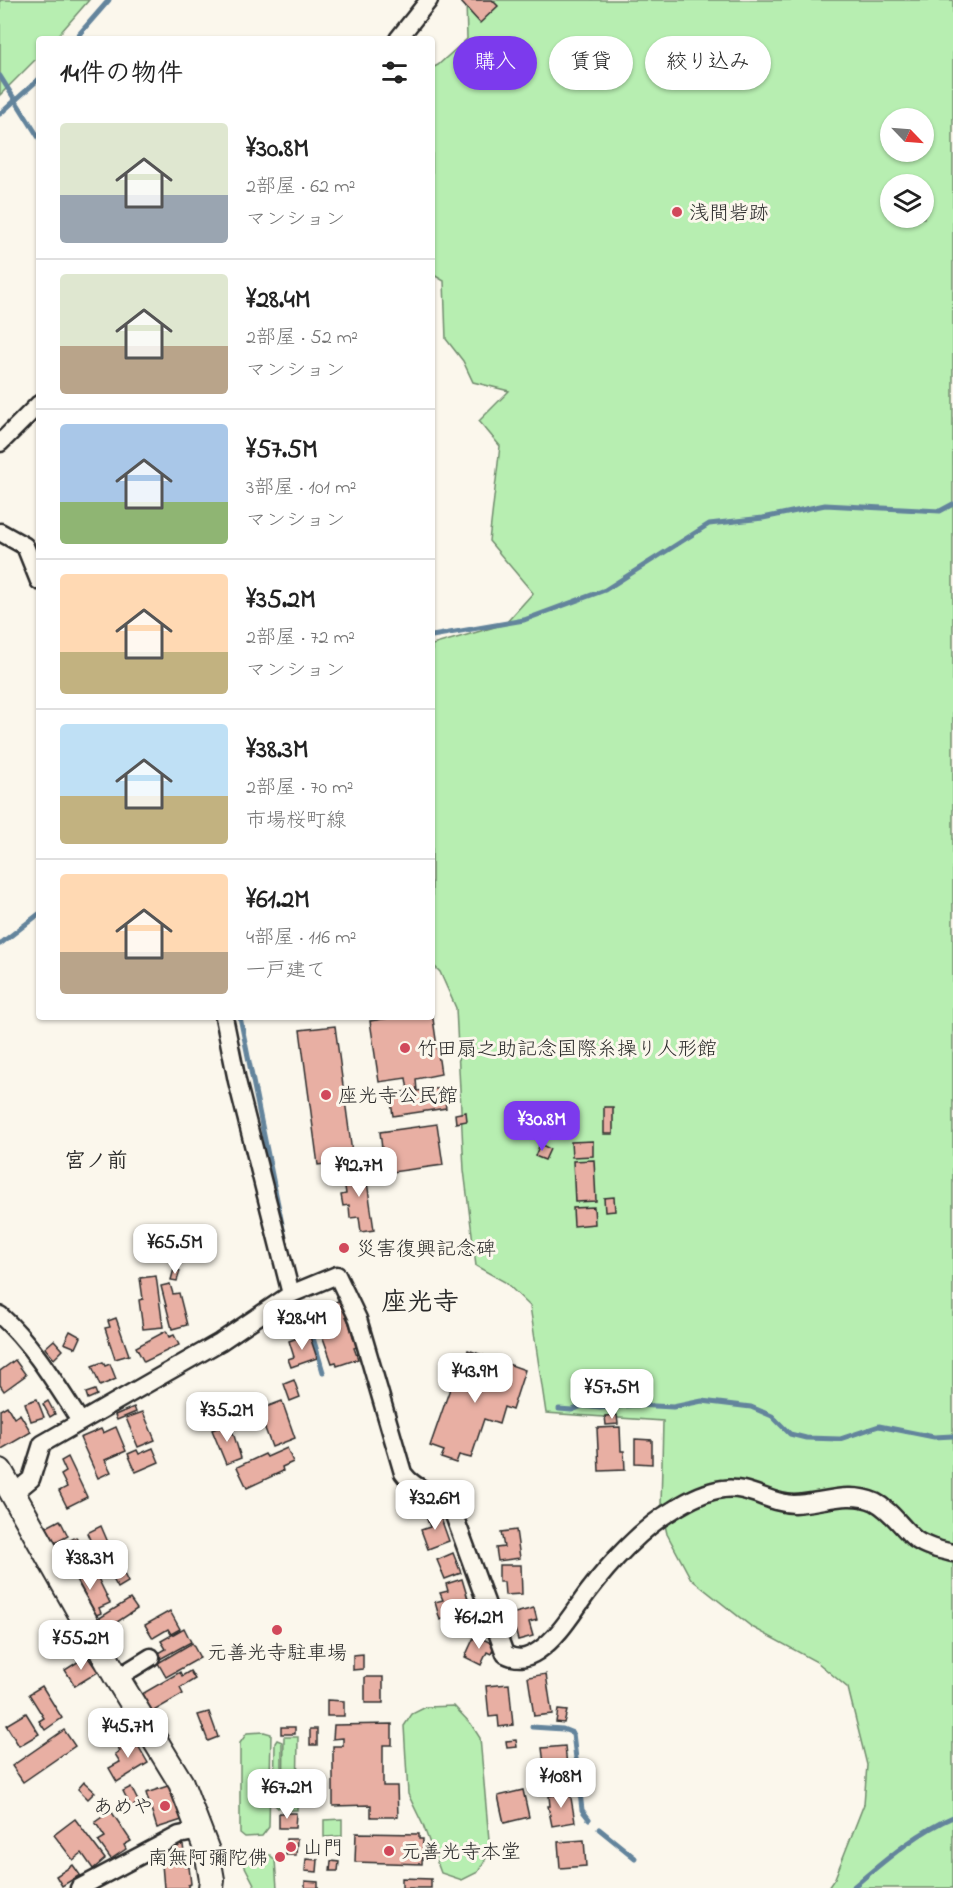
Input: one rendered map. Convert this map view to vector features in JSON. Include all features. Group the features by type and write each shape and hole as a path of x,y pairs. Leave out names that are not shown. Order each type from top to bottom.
{"main road":[{"path":"0,1472 14,1493 117,1678 182,1784 207,1851 212,1880 211,1888"}],"street":[{"path":"400,36 429,0"},
{"path":"0,443 36,407"},
{"path":"0,532 25,546 36,574"},
{"path":"225,1020 237,1082 291,1294"},
{"path":"14,1493 31,1479 42,1444 220,1342 291,1294 337,1275 358,1319 403,1473 410,1483 442,1499 451,1507 504,1654 515,1659 526,1657 553,1638 592,1586 651,1526 675,1509 702,1495 724,1488 747,1490 792,1504 861,1497 877,1503 895,1517 915,1539 938,1550 953,1553"},
{"path":"0,1315 14,1328 48,1372 80,1421"},
{"path":"117,1678 152,1657"},
{"path":"79,1888 179,1835 199,1831"}],"green space":[{"path":"0,0 89,0 58,36 36,36 36,59 0,95"},
{"path":"466,0 953,0 953,1888 828,1888 835,1878 864,1804 867,1765 848,1688 817,1662 752,1627 691,1579 667,1534 661,1507 663,1421 546,1413 530,1306 505,1282 476,1266 464,1170 456,1008 440,972 435,967 435,644 505,624 533,593 489,541 500,446 479,421 509,391 473,382 463,361 446,339 444,281 435,276 435,66 453,52 453,90 537,90 537,36 467,36"},
{"path":"454,1706 471,1724 480,1738 490,1851 478,1872 462,1880 441,1873 423,1825 408,1794 404,1726 412,1714 426,1707"},
{"path":"247,1733 271,1734 269,1827 262,1836 245,1837 240,1833 240,1743"},
{"path":"284,1737 298,1737 297,1810 283,1810"},
{"path":"277,1740 282,1742 282,1806 278,1808 274,1804 275,1743"},
{"path":"342,1819 342,1836 324,1837 324,1820"},
{"path":"246,1854 270,1855 275,1860 277,1888 256,1888 242,1861"}],"building":[{"path":"463,0 492,0 498,6 480,23 461,2"},
{"name":"竹田扇之助記念国際糸操り人形館","path":"433,1020 441,1074 416,1079 417,1091 443,1088 446,1108 393,1116 390,1094 408,1091 406,1078 379,1082 370,1021"},
{"name":"座光寺公民館","path":"335,1026 353,1160 318,1165 300,1030"},
{"path":"604,1107 613,1107 613,1134 604,1134"},
{"path":"466,1112 467,1121 456,1123 455,1114"},
{"path":"437,1124 443,1165 385,1173 380,1132"},
{"path":"593,1141 593,1156 572,1157 571,1142"},
{"path":"540,1144 550,1149 545,1160 535,1156"},
{"path":"594,1160 596,1201 575,1202 573,1161"},
{"path":"365,1168 374,1230 361,1232 359,1217 350,1218 349,1205 343,1206 341,1195 346,1194 344,1180 349,1179 347,1170"},
{"path":"614,1197 615,1211 605,1212 604,1198"},
{"path":"594,1207 595,1224 574,1226 573,1208"},
{"path":"174,1269 180,1271 177,1281 171,1280"},
{"path":"156,1276 163,1327 143,1329 139,1300 143,1299 140,1278"},
{"path":"170,1284 173,1294 179,1293 187,1325 172,1329 161,1286"},
{"path":"341,1300 357,1347 354,1348 358,1359 337,1366 336,1362 332,1363 313,1310"},
{"path":"116,1318 129,1355 115,1359 105,1328 110,1327 108,1321"},
{"path":"70,1331 81,1337 76,1348 64,1343"},
{"path":"166,1331 169,1337 174,1335 179,1345 144,1362 136,1347"},
{"path":"309,1334 317,1358 291,1367 288,1359 294,1357 289,1341"},
{"path":"54,1340 63,1350 54,1359 45,1348"},
{"path":"468,1350 525,1370 512,1410 504,1407 499,1424 484,1419 471,1458 459,1455 456,1463 441,1458 444,1451 430,1446 453,1380 457,1382"},
{"path":"15,1360 26,1375 4,1391 0,1385 0,1371"},
{"path":"103,1362 105,1366 110,1364 116,1379 100,1386 92,1366"},
{"path":"294,1380 300,1397 290,1401 284,1384"},
{"path":"95,1390 97,1395 88,1399 86,1393"},
{"path":"37,1399 44,1417 31,1421 25,1403"},
{"path":"48,1401 55,1414 50,1417 43,1404"},
{"path":"282,1401 295,1438 272,1447 258,1410"},
{"path":"7,1406 14,1418 20,1414 31,1432 0,1450 0,1410"},
{"path":"134,1407 136,1412 117,1420 115,1415"},
{"path":"143,1412 155,1440 138,1447 126,1418"},
{"path":"617,1415 618,1424 606,1425 605,1416"},
{"path":"230,1423 241,1458 226,1464 212,1430"},
{"path":"116,1427 126,1451 105,1460 111,1472 98,1478 80,1438 101,1429 103,1433"},
{"path":"620,1427 625,1470 599,1471 597,1428"},
{"path":"635,1439 652,1440 652,1464 635,1463"},
{"path":"153,1448 159,1462 136,1472 128,1454 137,1450 139,1454"},
{"path":"287,1448 293,1462 282,1467 283,1471 247,1488 237,1467 265,1454 267,1457"},
{"path":"68,1457 87,1497 67,1507 59,1491 67,1487 61,1475 66,1472 61,1461"},
{"path":"438,1510 449,1541 428,1549 421,1530 430,1527 425,1514"},
{"path":"60,1520 68,1536 46,1548 37,1532"},
{"path":"101,1526 110,1547 96,1553 87,1533"},
{"path":"516,1530 520,1558 498,1561 496,1548 504,1547 501,1532"},
{"path":"76,1537 79,1544 75,1546 84,1562 76,1567 80,1574 64,1583 49,1552"},
{"path":"453,1553 461,1573 445,1579 437,1560"},
{"path":"97,1559 100,1565 93,1568 110,1603 99,1608 101,1613 88,1619 70,1583 88,1574 84,1566"},
{"path":"119,1564 128,1582 118,1588 108,1570"},
{"path":"499,1565 521,1565 522,1594 505,1595 504,1582 499,1582"},
{"path":"462,1579 468,1599 458,1602 460,1608 450,1611 452,1616 440,1620 435,1602 443,1600 440,1593 448,1591 446,1584"},
{"path":"130,1599 137,1609 105,1630 98,1619"},
{"path":"534,1608 537,1620 529,1622 533,1636 518,1640 511,1614"},
{"path":"170,1611 180,1629 171,1634 168,1629 153,1638 145,1625"},
{"path":"184,1628 191,1642 160,1659 157,1654 166,1649 161,1641"},
{"path":"475,1635 495,1645 491,1654 487,1652 481,1665 465,1657"},
{"path":"192,1643 200,1658 166,1677 158,1663"},
{"path":"363,1654 363,1669 353,1670 353,1655"},
{"path":"87,1656 98,1672 75,1686 65,1670"},
{"path":"190,1671 195,1679 180,1688 183,1694 152,1712 142,1694 180,1672 182,1676"},
{"path":"546,1674 552,1714 534,1716 528,1677"},
{"path":"365,1677 383,1677 383,1703 365,1703"},
{"path":"509,1684 513,1725 499,1727 498,1716 489,1717 486,1686"},
{"path":"42,1686 62,1718 45,1730 39,1721 44,1718 29,1694"},
{"path":"327,1700 344,1701 344,1716 327,1716"},
{"path":"558,1710 567,1711 564,1723 556,1722"},
{"path":"209,1712 218,1737 208,1741 198,1715"},
{"path":"26,1713 39,1734 19,1746 6,1725"},
{"path":"392,1724 392,1745 383,1745 383,1786 397,1786 398,1817 371,1817 371,1805 333,1806 333,1746 343,1746 343,1738 333,1739 334,1725"},
{"path":"281,1727 295,1727 295,1734 281,1734"},
{"path":"310,1729 317,1729 317,1745 310,1745"},
{"path":"64,1730 75,1746 23,1782 12,1766"},
{"path":"132,1735 148,1763 117,1782 109,1768 120,1762 115,1754 120,1751 116,1744"},
{"path":"516,1740 517,1747 507,1748 506,1741"},
{"path":"565,1746 568,1776 546,1779 542,1748"},
{"path":"84,1782 95,1792 88,1799 78,1789"},
{"name":"あめや","path":"174,1784 185,1819 157,1828 146,1793"},
{"path":"131,1787 139,1803 131,1807 123,1791"},
{"path":"523,1790 529,1817 504,1823 498,1796"},
{"path":"570,1792 575,1822 552,1826 548,1806 550,1806 549,1796"},
{"path":"111,1811 131,1841 124,1845 126,1849 111,1859 98,1841 105,1837 95,1822"},
{"path":"279,1813 296,1813 295,1828 279,1828"},
{"path":"75,1819 105,1859 93,1869 82,1853 73,1860 54,1835"},
{"name":"元善光寺本堂","path":"356,1833 419,1834 419,1839 423,1839 422,1864 355,1862"},
{"name":"山門","path":"286,1839 297,1839 296,1855 286,1855"},
{"path":"584,1840 586,1866 560,1868 558,1842"},
{"path":"183,1845 191,1884 188,1888 164,1888 161,1852 171,1851 170,1846"},
{"path":"306,1859 318,1860 317,1872 305,1871"},
{"path":"331,1861 339,1862 338,1871 330,1871"},
{"path":"73,1865 80,1875 62,1886 56,1876"},
{"path":"402,1878 431,1879 431,1888 402,1888"},
{"path":"305,1881 318,1882 318,1888 305,1888"}],"waterway":[{"path":"78,36 109,0"},
{"path":"0,76 36,133"},
{"path":"0,114 36,82"},
{"path":"435,635 524,620 605,590 709,524 763,518 825,505 940,511 953,504"},
{"path":"0,944 36,916"},
{"path":"241,1020 285,1239"},
{"path":"304,1307 323,1372"},
{"path":"559,1409 637,1405 673,1407 702,1401 751,1407 772,1416 790,1434 806,1438 840,1439 879,1426 934,1437 953,1436"},
{"path":"532,1727 563,1729 573,1733 582,1810 589,1819"},
{"path":"852,1888 913,1839 953,1817"},
{"path":"599,1829 635,1858"}],"place":[{"name":"浅間砦跡","path":"677,212"},
{"name":"竹田扇之助記念国際糸操り人形館","path":"405,1048"},
{"name":"座光寺公民館","path":"326,1095"},
{"name":"災害復興記念碑","path":"344,1248"},
{"name":"元善光寺駐車場","path":"277,1630"},
{"name":"あめや","path":"165,1806"},
{"name":"山門","path":"291,1847"},
{"name":"元善光寺本堂","path":"389,1851"},
{"name":"南無阿彌陀佛","path":"280,1857"}],"district":[{"name":"宮ノ前","path":"96,1160"},
{"name":"座光寺","path":"420,1301"}]}
